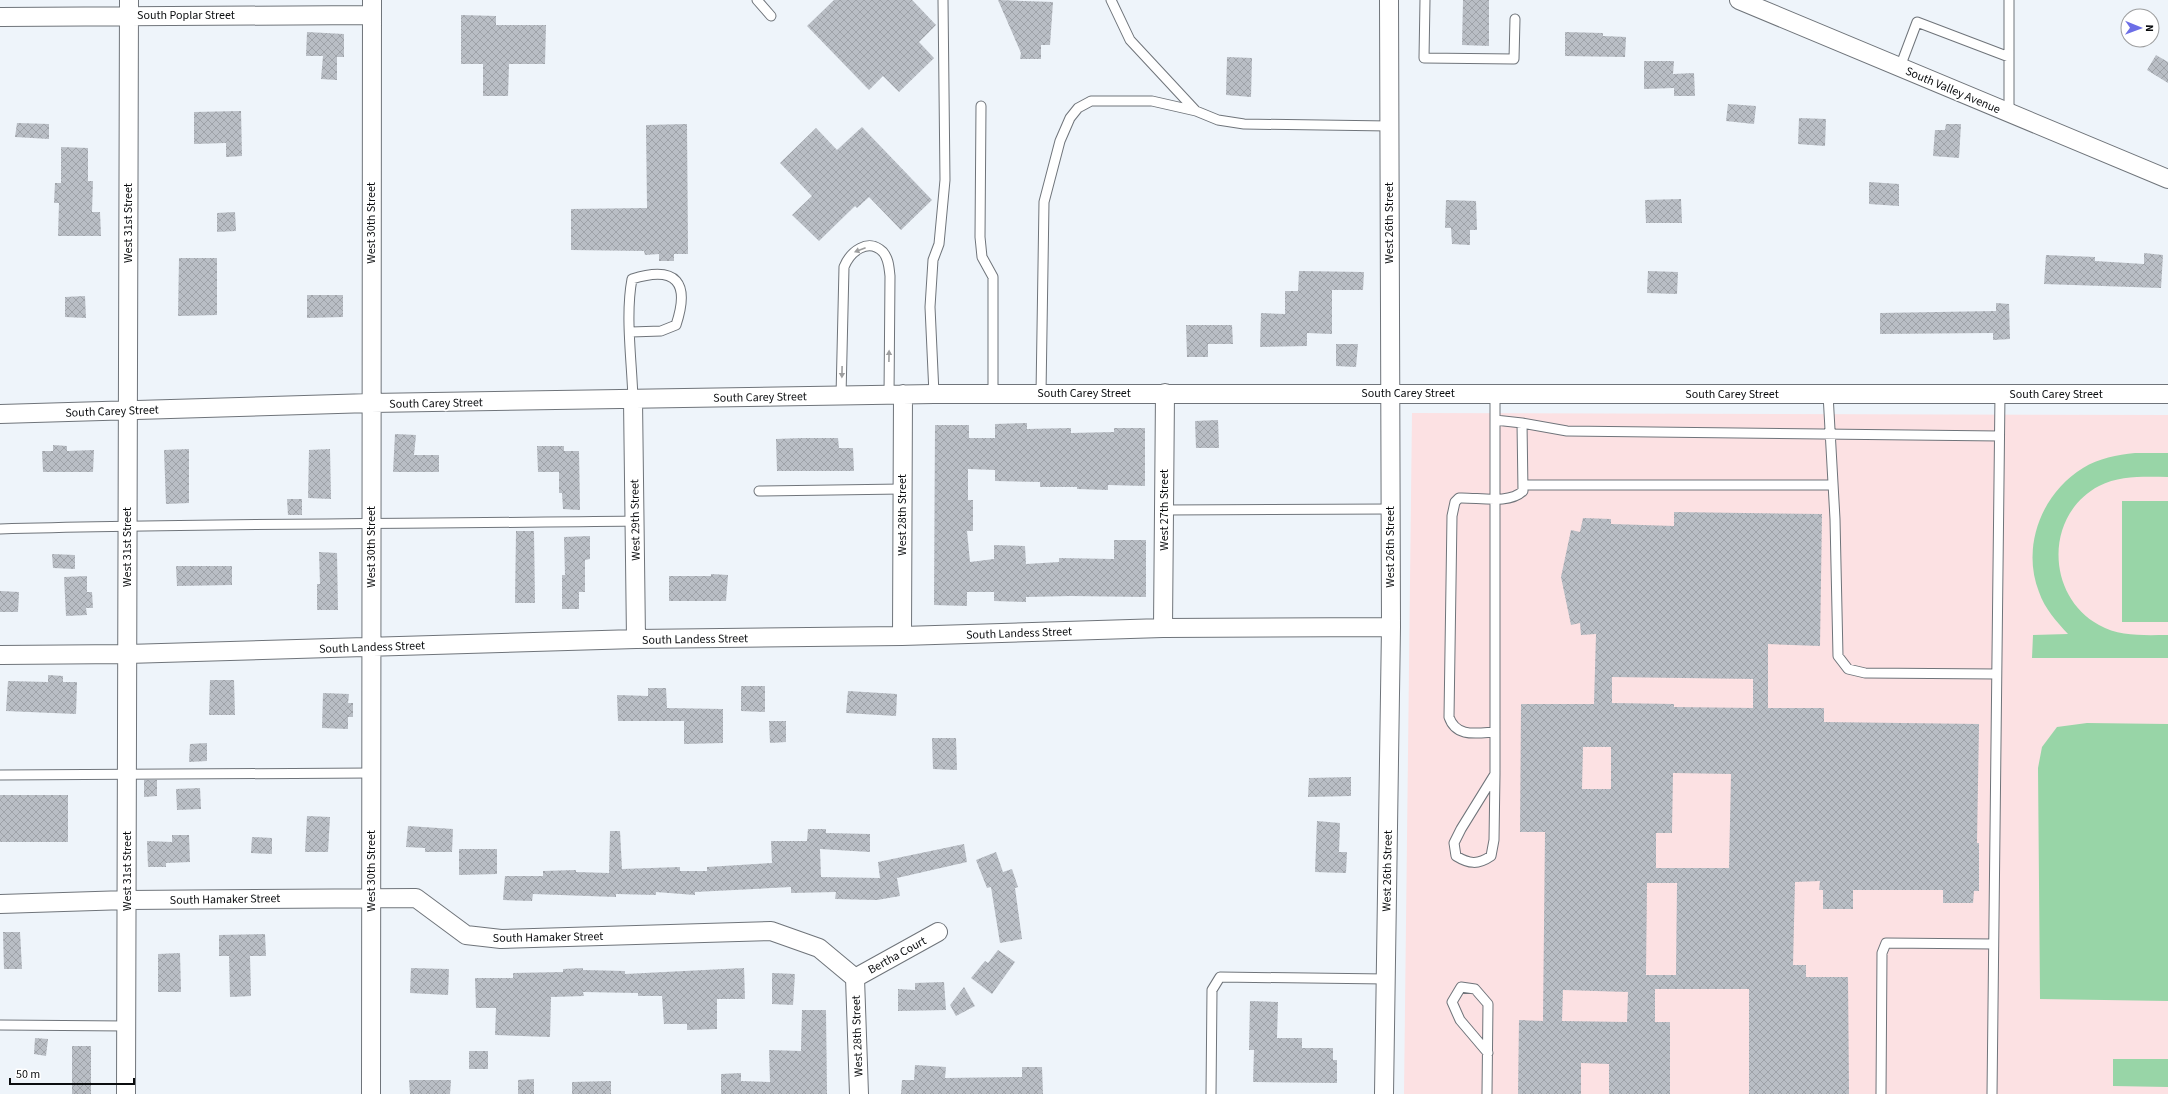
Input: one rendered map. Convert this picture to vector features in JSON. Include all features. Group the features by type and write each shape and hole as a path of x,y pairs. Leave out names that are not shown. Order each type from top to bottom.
{"street":[{"name":"West 26th Street","path":"1384,1094 1391,627 1389,393 1389,0"},
{"name":"South Valley Avenue","path":"1747,2 1900,68 2168,179"},
{"name":"South Poplar Street","path":"0,17 129,8 372,8"},
{"name":"West 31st Street","path":"126,1094 129,8"},
{"name":"West 30th Street","path":"371,1094 372,8"},
{"name":"West 27th Street","path":"1163,628 1165,393"},
{"name":"South Carey Street","path":"0,414 371,403 633,400 896,394 2168,394"},
{"name":"West 28th Street","path":"896,394 902,489 902,636"},
{"name":"West 29th Street","path":"633,400 636,639"},
{"name":"South Landess Street","path":"0,655 127,654 636,639 902,636 1163,628 1391,627"},
{"name":"South Hamaker Street","path":"0,904 126,900 371,897 416,898 466,935 501,939 771,931 819,948 855,978"},
{"name":"Bertha Court","path":"855,978 938,932"},
{"name":"West 28th Street","path":"855,978 859,1094"}],"lane":[{"path":"757,0 770,16"},
{"path":"934,394 930,307 933,260 939,244 945,180 943,0"},
{"path":"1111,0 1130,40 1196,111"},
{"path":"1425,0 1424,58 1514,59 1515,19"},
{"path":"2009,113 2010,0"},
{"path":"1900,68 1918,22 2009,57"},
{"path":"1040,394 1044,202 1060,141 1070,118 1078,108 1091,101 1152,101 1196,111 1218,120 1244,124 1389,126"},
{"path":"981,106 980,237 982,257 993,276 993,394"},
{"path":"842,396 844,267 849,257 856,250 865,247 875,248 883,252 889,262 896,394"},
{"path":"631,332 661,331 676,325 682,307 682,291 676,279 666,274 647,274 632,279 630,290 631,332 633,400"},
{"path":"1495,394 1496,499 1495,774 1494,840 1491,856 1482,862 1467,863 1456,856 1454,843 1495,774"},
{"path":"1828,394 1833,485 1838,656 1848,668 1865,673 1996,674"},
{"path":"1992,1094 2000,394"},
{"path":"1495,420 1567,431 1999,436"},
{"path":"1495,732 1468,733 1459,731 1452,725 1449,717 1452,516 1455,502 1459,498 1496,499 1519,495 1523,491 1522,423"},
{"path":"1524,485 1833,485"},
{"path":"760,491 902,489"},
{"path":"1164,510 1390,509"},
{"path":"0,529 127,525 371,525 635,521"},
{"path":"0,775 127,773 371,773"},
{"path":"1881,1094 1882,953 1886,943 1993,944"},
{"path":"1211,1094 1212,990 1220,977 1386,979"},
{"path":"1487,1094 1488,1053 1488,1004 1475,989 1461,987 1452,1002 1460,1020 1488,1053"},
{"path":"0,1025 126,1026"}],"shaded area":[{"path":"1412,413 2168,415 2168,1094 1404,1094"}],"green space":[{"path":"2135,453 2168,453 2168,477 2133,477 2107,482 2081,499 2068,516 2061,535 2058,556 2061,576 2069,595 2082,612 2099,625 2115,632 2142,635 2168,635 2168,658 2032,658 2033,635 2068,634 2044,604 2034,574 2034,539 2046,506 2056,491 2083,468 2108,458"},
{"path":"2122,501 2168,501 2168,622 2122,622"},
{"path":"2087,723 2168,724 2168,1001 2040,999 2038,768 2042,747 2057,727"},
{"path":"2113,1059 2168,1059 2168,1087 2113,1086"}],"building":[{"path":"834,0 912,0 936,25 919,42 934,58 899,92 883,76 869,90 807,26"},
{"path":"998,0 1053,2 1050,45 1041,45 1041,59 1020,59 1021,53"},
{"path":"1463,0 1489,0 1489,46 1462,45"},
{"path":"461,15 496,16 496,25 546,25 545,64 509,64 508,96 483,96 483,64 461,64"},
{"path":"307,32 344,34 344,57 337,57 337,80 321,79 323,56 306,56"},
{"path":"1565,32 1603,33 1603,36 1626,37 1625,57 1565,56"},
{"path":"2156,55 2168,62 2168,83 2147,70"},
{"path":"1227,57 1252,58 1251,97 1226,95"},
{"path":"1644,61 1674,61 1673,74 1694,73 1695,96 1674,96 1674,88 1644,89"},
{"path":"1728,104 1756,106 1754,124 1726,121"},
{"path":"241,111 242,156 226,157 226,143 194,144 194,112"},
{"path":"1799,118 1826,119 1825,146 1798,144"},
{"path":"17,123 49,124 49,139 15,137"},
{"path":"687,124 688,254 674,254 674,261 659,261 659,254 645,255 644,251 571,250 571,209 647,208 646,125"},
{"path":"1946,124 1961,124 1959,158 1933,156 1935,130 1945,130"},
{"path":"862,127 932,200 901,230 869,197 857,208 855,206 819,241 792,215 812,196 780,163 816,128 837,150"},
{"path":"61,147 88,148 88,181 93,181 92,212 100,212 101,236 58,236 59,203 54,203 55,183 61,183"},
{"path":"1869,182 1899,184 1899,206 1869,204"},
{"path":"1681,199 1682,223 1646,223 1645,200"},
{"path":"1446,200 1476,201 1477,230 1470,230 1470,245 1452,244 1451,228 1445,228"},
{"path":"235,212 236,231 217,232 217,213"},
{"path":"2144,253 2163,255 2161,288 2044,284 2046,255 2095,257 2095,261 2144,264"},
{"path":"179,258 217,258 217,315 178,316"},
{"path":"1299,271 1364,272 1363,290 1332,290 1332,334 1307,333 1307,346 1260,347 1261,313 1285,314 1285,291 1298,291"},
{"path":"1648,271 1678,272 1677,294 1647,293"},
{"path":"307,295 343,295 343,317 307,318"},
{"path":"85,296 86,318 65,317 65,297"},
{"path":"1996,303 2009,304 2010,339 1993,340 1993,333 1880,334 1880,313 1996,311"},
{"path":"1186,325 1232,325 1233,344 1208,344 1208,357 1187,357"},
{"path":"1336,344 1358,344 1356,367 1336,366"},
{"path":"1218,420 1219,448 1196,448 1195,421"},
{"path":"1027,423 1027,429 1071,428 1071,433 1114,432 1114,428 1145,428 1145,486 1108,485 1108,490 1077,489 1077,487 1040,487 1040,482 995,481 995,470 968,469 968,500 973,500 973,531 967,531 970,562 994,559 994,545 1025,546 1026,564 1059,562 1059,558 1114,559 1114,540 1146,540 1146,597 1026,597 1026,602 994,601 994,592 967,592 967,606 934,605 935,425 969,425 969,438 995,438 995,424"},
{"path":"395,434 416,435 414,455 439,455 439,472 393,472"},
{"path":"838,438 839,448 853,448 854,471 777,471 776,439"},
{"path":"53,445 67,446 67,451 94,450 93,472 43,472 42,451 53,451"},
{"path":"537,446 564,446 564,451 579,451 580,510 563,509 562,493 559,493 559,472 538,472"},
{"path":"189,449 189,503 166,504 164,450"},
{"path":"330,449 331,499 308,498 309,450"},
{"path":"287,499 302,499 302,515 288,515"},
{"path":"1674,512 1822,514 1820,646 1768,644 1768,708 1824,708 1824,722 1979,724 1977,843 1979,843 1979,891 1974,891 1973,903 1943,903 1943,890 1853,890 1853,909 1823,909 1823,890 1819,890 1820,881 1795,882 1793,965 1806,965 1806,977 1848,977 1849,1094 1749,1094 1749,989 1655,989 1655,1022 1670,1022 1670,1094 1609,1094 1609,1064 1581,1063 1581,1094 1518,1094 1519,1020 1543,1021 1545,832 1520,832 1521,704 1594,704 1596,634 1581,635 1580,623 1571,625 1561,577 1571,530 1580,532 1583,518 1611,519 1611,524 1674,526","holes":["1612,677 1753,679 1753,708 1674,707 1674,704 1612,703","1583,747 1611,747 1611,789 1582,789","1673,773 1731,774 1729,868 1656,868 1656,833 1672,833","1647,883 1677,883 1676,975 1646,975","1563,990 1628,992 1627,1022 1562,1021"]},
{"path":"516,531 534,531 535,603 515,603"},
{"path":"590,536 590,559 585,560 585,592 579,592 579,609 562,609 562,575 565,575 564,537"},
{"path":"319,552 337,553 338,610 317,610 317,584 320,584"},
{"path":"52,554 75,555 75,569 53,568"},
{"path":"176,566 232,566 232,585 177,586"},
{"path":"711,574 728,575 726,601 669,601 669,576 711,576"},
{"path":"87,576 87,592 92,592 93,608 86,608 87,615 66,616 64,577"},
{"path":"0,591 19,592 18,612 0,612"},
{"path":"48,675 63,676 63,682 77,682 76,714 6,711 8,681 48,682"},
{"path":"210,680 234,680 235,715 209,715"},
{"path":"741,686 765,686 765,712 741,711"},
{"path":"648,688 666,688 667,708 723,709 723,743 684,744 684,721 618,721 617,695 648,696"},
{"path":"848,691 897,694 896,716 846,713"},
{"path":"323,693 349,694 348,703 353,703 353,717 348,717 348,729 322,728"},
{"path":"769,721 786,721 786,742 770,743"},
{"path":"932,738 956,738 957,770 933,769"},
{"path":"207,743 207,761 189,762 190,744"},
{"path":"1351,777 1351,796 1308,797 1309,778"},
{"path":"144,780 157,780 157,796 144,797"},
{"path":"200,788 201,809 177,810 176,789"},
{"path":"0,795 68,795 68,842 0,842"},
{"path":"307,816 330,817 328,852 305,852"},
{"path":"1317,821 1340,823 1339,852 1347,852 1346,873 1315,872"},
{"path":"408,826 453,829 452,852 425,852 425,848 406,847"},
{"path":"808,829 826,829 826,833 870,834 870,852 820,849 821,877 880,878 878,862 964,844 967,862 897,878 900,896 877,900 835,899 836,892 791,893 791,887 695,892 695,895 656,892 656,895 616,894 616,897 533,894 532,901 503,900 505,876 543,876 543,871 576,870 576,872 609,873 610,831 620,831 622,869 680,867 680,871 707,871 707,867 772,863 771,841 807,841"},
{"path":"172,835 189,835 190,862 166,863 166,867 148,867 147,841 172,842"},
{"path":"252,837 272,838 272,854 251,853"},
{"path":"459,849 497,849 497,874 459,875"},
{"path":"996,852 1003,872 1012,869 1018,887 1015,888 1022,939 1000,943 991,887 987,888 976,860"},
{"path":"3,932 20,932 22,969 4,969"},
{"path":"265,934 266,956 250,956 251,996 230,997 229,956 219,956 219,935"},
{"path":"998,950 1015,962 992,994 971,978 985,961 988,963"},
{"path":"180,953 181,992 158,992 158,954"},
{"path":"411,968 449,969 448,995 410,993"},
{"path":"583,968 583,970 625,971 625,974 744,968 745,999 717,999 717,1029 687,1030 687,1024 664,1024 662,996 638,996 638,993 583,992 584,996 551,997 550,1037 495,1035 496,1008 476,1008 475,978 513,978 513,973 563,972 563,969"},
{"path":"772,973 795,974 793,1005 772,1004"},
{"path":"944,982 946,1010 898,1011 898,989 915,990 915,983"},
{"path":"964,987 975,1006 956,1016 950,1005"},
{"path":"1250,1001 1278,1002 1277,1038 1302,1038 1302,1048 1333,1048 1333,1060 1337,1060 1337,1083 1253,1082 1254,1050 1249,1050"},
{"path":"802,1010 826,1010 827,1094 721,1094 721,1074 741,1073 741,1081 770,1082 769,1050 801,1051"},
{"path":"35,1038 48,1039 46,1056 34,1054"},
{"path":"72,1046 91,1046 91,1094 72,1094"},
{"path":"469,1051 488,1051 488,1069 469,1069"},
{"path":"915,1065 946,1067 945,1078 1022,1077 1022,1067 1042,1067 1043,1094 901,1094 902,1080 914,1080"},
{"path":"534,1079 534,1094 518,1094 518,1080"},
{"path":"409,1080 451,1080 450,1094 410,1094"},
{"path":"611,1081 611,1094 572,1094 572,1082"}]}
